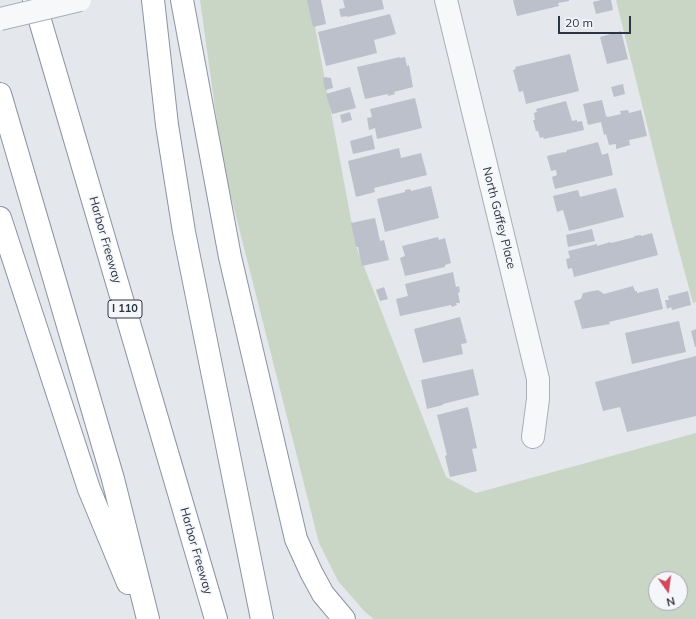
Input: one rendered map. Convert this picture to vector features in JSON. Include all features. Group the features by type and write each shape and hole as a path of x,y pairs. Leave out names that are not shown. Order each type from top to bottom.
{"highway":[{"name":"Harbor Freeway","path":"34,0 216,619"},
{"path":"153,0 167,125 184,232 262,619"},
{"path":"182,0 230,257 296,539 323,594 344,619"},
{"path":"0,94 113,479 148,619"},
{"path":"0,218 89,489 142,619"}],"street":[{"path":"0,19 80,0"},
{"name":"North Gaffey Place","path":"446,0 538,379 538,399 532,437"}],"green space":[{"path":"200,0 310,0 356,246 446,477 476,493 696,433 696,619 374,619 365,612 338,581 319,543 223,165"},
{"path":"616,0 696,0 696,302 693,303 672,225"}],"building":[{"path":"307,0 321,0 326,24 313,27"},
{"path":"343,0 382,0 384,9 341,17 339,9 345,8"},
{"path":"513,0 569,1 558,3 559,6 517,16"},
{"path":"611,0 613,10 596,14 593,2"},
{"path":"390,14 396,34 374,40 377,53 326,66 318,32"},
{"path":"621,31 628,59 607,64 600,37"},
{"path":"570,54 579,91 526,104 523,91 519,92 513,70 516,69 515,67"},
{"path":"405,57 407,66 409,65 413,87 394,92 395,94 388,96 388,94 365,99 357,67"},
{"path":"325,77 331,78 333,88 325,90 323,79"},
{"path":"623,84 625,94 614,97 611,87"},
{"path":"350,87 356,108 332,114 326,94"},
{"path":"415,98 422,128 377,139 375,128 369,130 367,118 372,117 370,109"},
{"path":"602,100 606,116 608,117 621,114 620,111 628,110 629,113 641,110 647,136 629,140 630,145 616,149 616,144 609,145 606,134 604,135 601,122 588,125 583,104"},
{"path":"566,101 572,121 582,121 584,130 544,139 543,137 540,138 533,120 535,120 534,113 537,112 536,109"},
{"path":"350,112 352,120 342,123 340,115"},
{"path":"372,135 375,149 353,154 350,141"},
{"path":"598,142 602,155 608,153 613,175 555,189 552,177 557,175 556,170 551,171 547,156 564,153 567,150"},
{"path":"399,148 401,158 421,153 427,175 374,188 375,192 356,197 348,161"},
{"path":"431,186 439,218 385,232 377,199 405,192 405,190 410,189 411,191"},
{"path":"616,188 624,217 569,231 563,210 557,212 553,196 578,190 580,197"},
{"path":"375,218 380,241 384,240 389,260 362,266 351,223"},
{"path":"592,229 595,241 568,247 566,235"},
{"path":"652,233 658,255 574,277 572,268 568,269 566,259 570,258 568,251"},
{"path":"438,237 439,240 445,238 451,263 445,265 445,267 405,276 400,258 405,256 402,246"},
{"path":"453,272 456,287 459,286 460,292 458,293 460,303 456,303 457,305 452,307 451,305 400,316 396,299 408,296 405,284"},
{"path":"633,286 637,293 658,288 663,309 609,322 610,324 582,329 574,301 581,299 583,293 598,290 604,294"},
{"path":"384,287 388,299 380,301 376,290"},
{"path":"688,291 691,305 672,310 671,307 667,309 665,300 669,300 668,296"},
{"path":"460,317 467,343 461,344 463,354 423,363 414,329"},
{"path":"679,321 686,352 632,364 625,333"},
{"path":"696,329 696,347 695,347 691,331"},
{"path":"696,356 696,416 627,432 620,407 603,411 595,382"},
{"path":"473,369 479,395 427,409 421,380"},
{"path":"468,407 477,448 472,449 477,471 450,477 445,456 447,455 437,415"}]}
